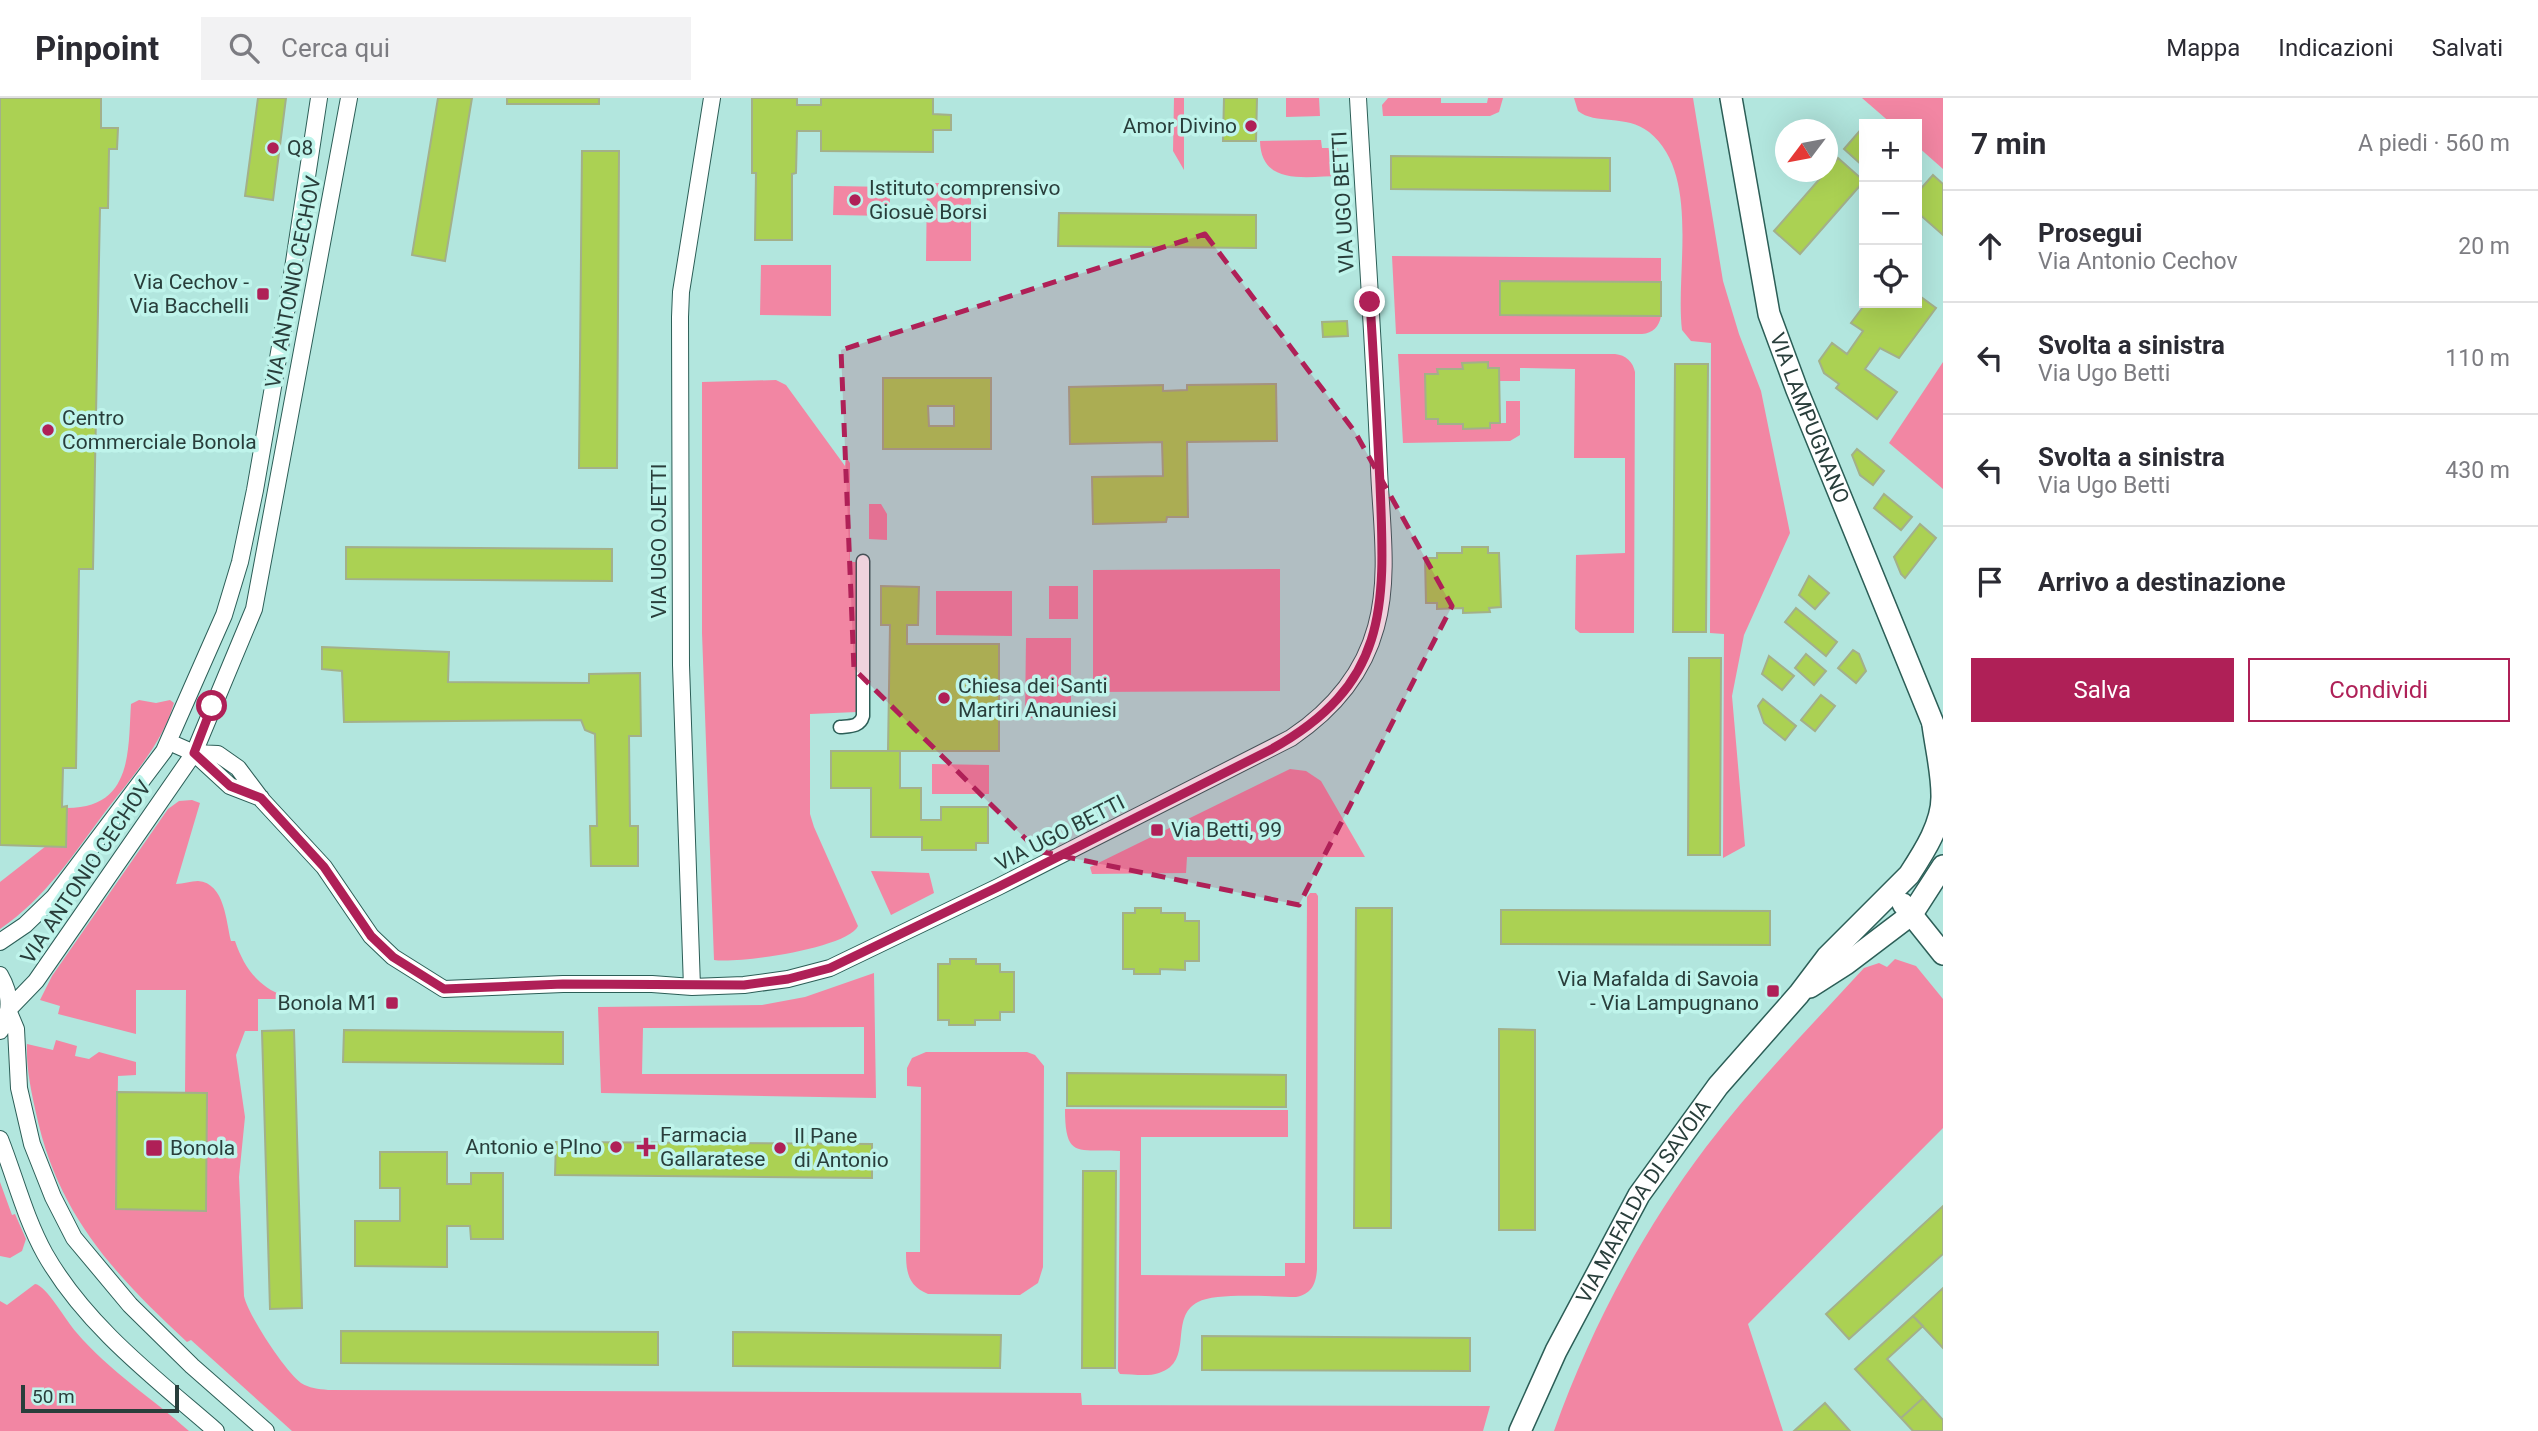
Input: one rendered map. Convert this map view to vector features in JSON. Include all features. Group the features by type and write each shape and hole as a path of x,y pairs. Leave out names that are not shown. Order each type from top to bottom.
{"street":[{"name":"VIA ANTONIO CECHOV","path":"0,942 25,925 61,888 169,742 224,615 240,562 256,490 319,98"},
{"name":"VIA ANTONIO CECHOV","path":"8,1010 36,981 194,753 254,609 349,98"},
{"name":"VIA UGO OJETTI","path":"692,986 681,665 680,317 681,292 712,98"},
{"name":"VIA UGO BETTI","path":"194,753 218,754 238,768 261,798 324,867 371,936 393,957 444,989 563,984 744,985 788,979 830,968 1281,744 1323,714 1351,681 1369,647 1382,598 1378,434 1358,98"},
{"name":"VIA LAMPUGNANO","path":"1731,98 1769,314 1943,746"},
{"path":"840,727 856,726 863,716 863,562"},
{"name":"VIA LAMPUGNANO","path":"1893,891 1918,862 1938,820 1943,797 1933,725"},
{"path":"169,742 194,753"},
{"path":"1912,914 1943,866"},
{"path":"1893,891 1943,954"},
{"name":"VIA MAFALDA DI SAVOIA","path":"1520,1431 1556,1351 1639,1195 1718,1086 1800,994 1826,957 1893,891"},
{"name":"VIA MAFALDA DI SAVOIA","path":"1800,994 1846,964 1912,914"},
{"path":"0,975 7,989 8,1010 16,1029 19,1088 32,1144 52,1197 74,1238 130,1305 192,1366 266,1431"},
{"path":"0,1031 8,1010"},
{"path":"0,1139 31,1225 45,1254 64,1283 128,1355 216,1431"}],"highlighted area":[{"path":"1205,234 1355,432 1452,606 1299,905 1038,851 854,669 841,350"}],"shaded area":[{"path":"1174,98 1184,98 1184,170 1173,151"},
{"path":"1286,98 1319,98 1320,116 1286,117"},
{"path":"1388,98 1441,98 1441,103 1487,103 1488,98 1503,98 1499,112 1490,116 1383,116 1382,105"},
{"path":"1574,98 1693,98 1723,281 1739,334 1761,391 1790,533 1744,635 1732,696 1745,846 1723,858 1724,634 1710,633 1711,343 1691,341 1682,330 1680,198 1675,172 1665,150 1649,132 1640,127 1621,121 1593,118 1578,111"},
{"path":"1862,98 1943,98 1943,169 1922,150 1922,119 1886,119"},
{"path":"1321,140 1322,148 1338,148 1340,176 1288,176 1268,166 1262,156 1260,141"},
{"path":"927,183 971,183 971,261 926,261"},
{"path":"834,186 890,187 890,216 833,215"},
{"path":"1392,256 1661,258 1661,282 1500,315 1661,316 1655,329 1642,334 1396,334"},
{"path":"761,265 831,265 831,316 760,315"},
{"path":"1398,354 1615,354 1626,357 1631,362 1635,372 1634,633 1580,633 1575,629 1576,555 1625,553 1625,458 1574,458 1575,369 1520,368 1520,381 1500,381 1499,369 1488,368 1488,362 1462,363 1463,369 1438,369 1438,374 1426,374 1426,419 1438,419 1438,424 1463,424 1464,429 1489,428 1490,423 1506,423 1506,401 1520,401 1520,435 1510,441 1403,443"},
{"path":"1943,362 1943,489 1889,443"},
{"path":"776,380 786,385 845,466 846,457 850,463 850,562 858,562 857,712 810,714 810,814 858,926 850,934 835,941 791,953 727,961 714,960 702,633 702,382"},
{"path":"869,504 881,504 887,514 887,540 869,539"},
{"path":"1280,569 1280,691 1093,692 1093,570"},
{"path":"1049,586 1078,586 1078,619 1049,619"},
{"path":"936,591 1012,591 1012,636 936,635"},
{"path":"1026,638 1071,638 1071,718 1025,718"},
{"path":"139,700 156,703 170,700 174,703 155,745 46,889 0,929 0,882 46,846 66,847 67,808 89,805 104,798 115,787 123,773 127,757 131,704"},
{"path":"932,764 989,765 989,794 932,794"},
{"path":"1290,769 1306,771 1321,781 1365,857 1187,857 1186,873 1092,874 1090,867"},
{"path":"192,800 200,803 176,884 198,881 207,883 214,889 223,905 231,941 235,941 247,967 266,987 284,996 284,999 258,999 258,1031 245,1031 236,1055 245,1117 239,1177 244,1296 252,1316 268,1342 294,1377 304,1385 328,1390 1081,1393 1082,1405 1490,1406 1483,1431 292,1431 191,1340 187,1342 160,1317 92,1240 58,1182 46,1149 29,1079 27,1044 53,1050 56,1040 77,1046 75,1056 89,1059 99,1052 136,1062 136,1075 118,1076 116,1209 206,1210 207,1093 185,1093 186,990 136,990 136,1034 58,1014 60,1006 40,1000 52,976 168,809 179,801"},
{"path":"871,871 929,873 934,893 891,915"},
{"path":"1310,893 1316,893 1318,896 1317,1269 1314,1284 1305,1294 1296,1297 1231,1296 1198,1302 1189,1309 1184,1318 1179,1350 1170,1367 1150,1375 1120,1374 1120,1151 1077,1148 1068,1137 1065,1109 1288,1110 1288,1137 1141,1137 1141,1275 1285,1276 1285,1263 1305,1263 1307,897"},
{"path":"1895,959 1916,966 1943,999 1943,1128 1748,1324 1783,1431 1554,1431 1584,1356 1619,1283 1682,1180 1743,1101 1864,968 1879,963 1887,967"},
{"path":"874,973 876,1098 601,1093 598,1007 762,1005 805,997","holes":["864,1027 864,1074 642,1074 643,1028"]},
{"path":"926,1052 1027,1052 1035,1055 1044,1066 1043,1267 1038,1283 1020,1295 928,1294 916,1287 909,1278 906,1252 920,1252 921,1087 907,1086 907,1068 912,1058"},
{"path":"0,1182 12,1215 15,1214 26,1239 22,1251 10,1258 0,1256"},
{"path":"35,1284 45,1291 76,1332 102,1359 189,1431 0,1431 0,1301 7,1305"}],"building":[{"name":"Centro Commerciale Bonola","path":"0,98 101,98 101,128 118,128 117,149 109,149 108,208 100,208 93,569 79,569 76,768 63,768 62,807 67,806 66,847 0,845"},
{"path":"258,98 286,98 273,200 245,196"},
{"path":"438,98 472,98 445,261 412,255"},
{"path":"507,98 599,98 599,104 507,104"},
{"path":"752,98 797,98 797,105 821,105 821,98 933,98 933,114 951,115 951,130 933,130 933,152 821,151 821,131 797,131 796,173 792,174 792,240 755,240 756,173 752,173"},
{"path":"1224,98 1257,98 1256,141 1223,141"},
{"path":"1859,132 1859,162 1844,149"},
{"path":"582,151 619,151 617,468 579,468"},
{"path":"1391,156 1610,158 1610,191 1391,189"},
{"path":"1838,158 1859,177 1859,187 1800,254 1774,231 1817,182 1838,182"},
{"path":"1933,175 1943,184 1943,235 1922,216 1922,187"},
{"path":"1059,213 1256,215 1256,248 1058,246"},
{"path":"1500,281 1661,282 1661,316 1500,315"},
{"path":"1922,298 1936,308 1899,358 1880,348 1865,369 1897,392 1877,419 1836,388 1839,384 1824,373 1819,361 1832,343 1847,354 1863,331 1851,323 1862,308 1922,308"},
{"path":"1347,321 1348,336 1323,337 1322,322"},
{"path":"1488,362 1488,368 1499,368 1500,423 1490,423 1490,428 1463,429 1463,424 1438,424 1438,419 1426,419 1425,374 1438,374 1437,369 1463,369 1462,363"},
{"path":"1675,364 1708,364 1706,632 1673,632"},
{"path":"883,378 991,378 991,449 883,449","holes":["928,406 954,406 954,426 929,426"]},
{"path":"1276,384 1277,441 1187,442 1188,517 1167,517 1166,522 1093,524 1092,477 1163,476 1162,442 1070,444 1069,387 1163,385 1163,391 1187,390 1187,385"},
{"path":"1857,449 1884,471 1873,485 1860,475 1852,455"},
{"path":"1884,494 1912,517 1901,530 1874,508"},
{"path":"1920,524 1936,538 1905,578 1894,557"},
{"path":"346,547 612,549 612,581 346,579"},
{"path":"1462,547 1488,547 1488,553 1499,553 1501,607 1489,608 1490,612 1463,613 1463,608 1437,609 1437,603 1426,603 1425,558 1437,558 1437,553 1462,553"},
{"path":"1809,576 1829,593 1815,609 1799,595"},
{"name":"Chiesa dei Santi Martiri Anauniesi","path":"881,586 919,587 918,625 907,625 907,644 999,644 999,751 888,751 890,625 881,625"},
{"path":"1796,608 1837,642 1826,656 1785,622"},
{"path":"322,647 449,652 448,682 589,683 589,674 640,673 641,736 629,736 630,826 638,826 638,866 591,866 590,826 597,826 595,734 585,730 581,720 344,722 342,671 322,669"},
{"path":"1853,650 1859,654 1866,671 1856,683 1838,668"},
{"path":"1806,654 1826,671 1814,685 1795,668"},
{"path":"1769,656 1794,676 1782,690 1762,674"},
{"path":"1689,658 1721,658 1720,855 1688,855"},
{"path":"1821,695 1835,706 1815,731 1801,720"},
{"path":"1763,699 1796,726 1785,740 1764,723 1758,706"},
{"path":"831,751 900,751 900,788 921,788 921,820 941,820 941,807 988,807 988,843 976,843 976,850 922,850 922,837 871,837 871,788 831,788"},
{"path":"1135,908 1161,908 1161,913 1185,913 1185,921 1199,921 1199,961 1185,961 1185,970 1160,969 1160,974 1134,974 1134,969 1123,969 1123,913 1135,913"},
{"path":"1356,908 1392,908 1391,1228 1354,1228"},
{"path":"1501,910 1770,911 1770,945 1501,944"},
{"path":"950,959 976,959 976,964 1000,964 1000,972 1014,972 1014,1012 1000,1012 1000,1020 975,1020 975,1025 949,1025 949,1020 938,1020 938,964 950,964"},
{"path":"1499,1029 1535,1030 1535,1230 1499,1230"},
{"path":"294,1030 302,1308 270,1309 262,1031"},
{"path":"344,1030 563,1032 563,1064 343,1062"},
{"path":"1067,1073 1286,1075 1286,1107 1067,1106"},
{"path":"117,1092 207,1093 206,1211 116,1209"},
{"path":"556,1142 872,1144 872,1178 555,1175"},
{"path":"380,1152 447,1152 447,1184 471,1184 471,1173 503,1173 503,1239 471,1239 470,1226 447,1226 447,1267 355,1266 355,1221 400,1221 400,1188 380,1188"},
{"path":"1083,1171 1116,1171 1115,1368 1082,1368"},
{"path":"1943,1206 1943,1254 1849,1339 1826,1314"},
{"path":"1943,1288 1943,1348 1913,1316"},
{"path":"1913,1316 1923,1326 1887,1359 1923,1398 1901,1418 1855,1369"},
{"path":"341,1331 658,1332 658,1365 341,1363"},
{"path":"733,1332 1001,1335 1000,1368 733,1366"},
{"path":"1202,1336 1470,1338 1470,1371 1202,1370"},
{"path":"1923,1398 1943,1420 1943,1431 1913,1431 1901,1418"},
{"path":"1825,1403 1850,1431 1794,1431"}],"place":[{"name":"Amor Divino","path":"1251,126"},
{"name":"Q8","path":"273,148"},
{"name":"Istituto comprensivo Giosuè Borsi","path":"855,200"},
{"name":"Via Cechov - Via Bacchelli","path":"263,294"},
{"name":"Centro Commerciale Bonola","path":"48,430"},
{"name":"Chiesa dei Santi Martiri Anauniesi","path":"944,698"},
{"name":"Via Betti, 99","path":"1157,830"},
{"name":"Via Mafalda di Savoia - Via Lampugnano","path":"1773,991"},
{"name":"Bonola M1","path":"392,1003"},
{"name":"Antonio e PIno","path":"616,1147"},
{"name":"Farmacia Gallaratese","path":"646,1147"},
{"name":"Bonola","path":"154,1148"},
{"name":"Il Pane di Antonio","path":"780,1148"}],"route":[{"path":"212,706 194,753 230,786 261,798 324,867 371,936 393,957 444,989 563,984 744,985 788,979 830,968 1270,750 1306,728 1340,696 1369,647 1376,628 1383,588 1370,302"}]}
